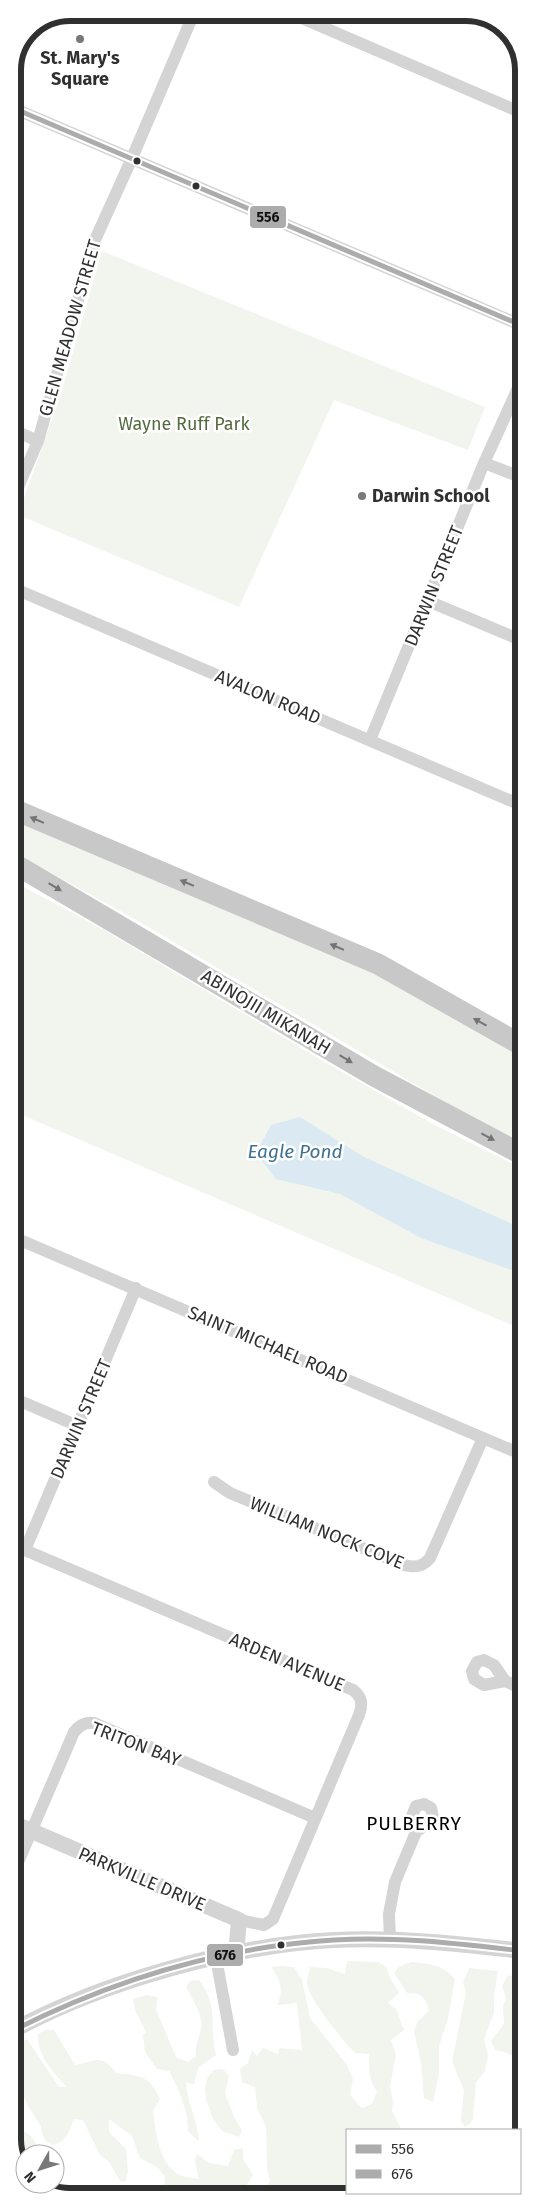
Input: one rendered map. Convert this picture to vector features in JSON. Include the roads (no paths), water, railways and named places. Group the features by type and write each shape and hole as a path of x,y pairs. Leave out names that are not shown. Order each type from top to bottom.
{"main road":[{"path":"21,812 378,964 515,1041"},
{"name":"ABINOJII MIKANAH","path":"21,868 374,1076 515,1151"}],"street":[{"name":"GLEN MEADOW STREET","path":"21,480 38,441 95,240 191,21"},
{"path":"309,21 515,110"},
{"path":"21,112 515,323"},
{"name":"DARWIN STREET","path":"370,740 484,463 515,395"},
{"path":"21,434 38,441"},
{"path":"484,463 515,475"},
{"name":"AVALON ROAD","path":"21,591 515,803"},
{"path":"428,601 515,637"},
{"name":"SAINT MICHAEL ROAD","path":"21,1239 515,1452"},
{"name":"DARWIN STREET","path":"21,1543 78,1426 136,1288"},
{"path":"21,1401 78,1426"},
{"name":"WILLIAM NOCK COVE","path":"214,1482 230,1493 404,1566 419,1567 430,1558 484,1438"},
{"name":"ARDEN AVENUE","path":"21,1548 353,1690 359,1695 362,1701 360,1715 272,1920 264,1925 239,1920"},
{"path":"505,1681 515,1685"},
{"name":"TRITON BAY","path":"21,1857 74,1732 79,1726 87,1722 315,1818"},
{"name":"PARKVILLE DRIVE","path":"21,1827 239,1920"},
{"path":"390,1940 389,1914 395,1882 416,1832"},
{"path":"236,1954 239,1920"},
{"path":"21,2027 59,2008 112,1987 216,1958 308,1942 390,1940 458,1943 515,1950"},
{"path":"216,1958 233,2050"}],"water":[{"name":"Eagle Pond","path":"300,1117 364,1157 515,1225 515,1271 421,1238 340,1194 276,1179 256,1153 271,1125"}],"place":[{"name":"St. Mary's Square","path":"80,39"},
{"name":"Darwin School","path":"362,496"}],"district":[{"name":"PULBERRY","path":"414,1823"}],"park label":[{"name":"Wayne Ruff Park","path":"184,424"}]}
